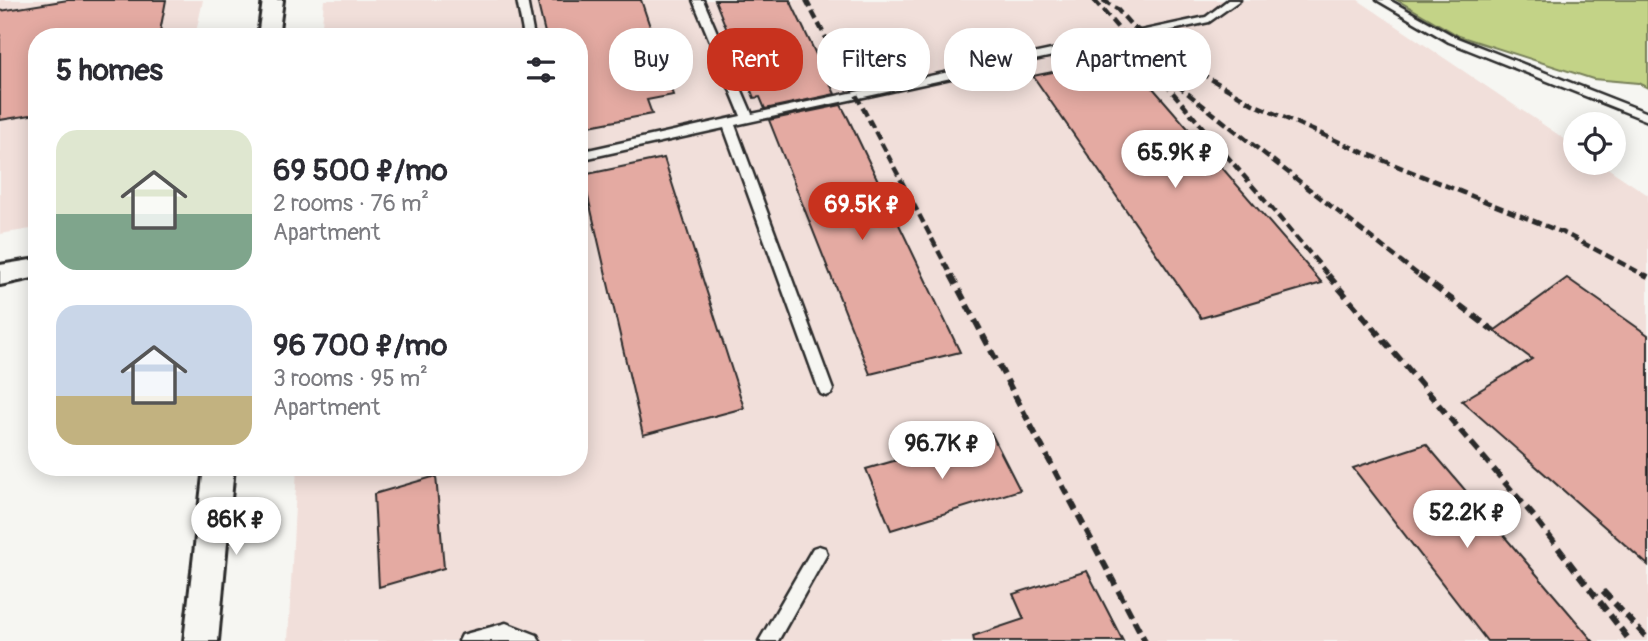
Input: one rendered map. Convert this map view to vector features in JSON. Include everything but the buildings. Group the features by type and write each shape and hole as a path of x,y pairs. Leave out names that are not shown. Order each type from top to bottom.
{"street":[{"path":"269,28 273,0"},
{"path":"0,275 28,270"},
{"path":"201,641 218,476"}],"lane":[{"path":"522,0 527,28"},
{"path":"698,0 748,118"},
{"path":"588,154 1209,19 1235,0"},
{"path":"1382,0 1453,40 1648,117"},
{"path":"728,123 826,390"},
{"path":"768,641 819,554"},
{"path":"468,641 506,632 531,641"}],"shaded area":[{"path":"0,0 203,0 197,28 28,28 28,229 0,234"},
{"path":"324,0 1358,0 1563,138 1563,175 1618,175 1648,195 1648,641 288,641 297,476 588,476 588,28 322,28"}],"green space":[{"path":"1397,0 1648,0 1648,88 1638,83 1593,79 1459,36"}],"railway":[{"path":"806,0 952,277"},
{"path":"1094,0 1330,277"},
{"path":"1103,0 1117,9 1131,25 1192,68 1253,104 1360,151 1566,234 1648,277 1644,275"},
{"path":"1185,91 1421,277"},
{"path":"951,275 1145,641"},
{"path":"1328,275 1536,519 1630,641"},
{"path":"1419,275 1494,331"},
{"path":"1603,591 1648,639"}]}
